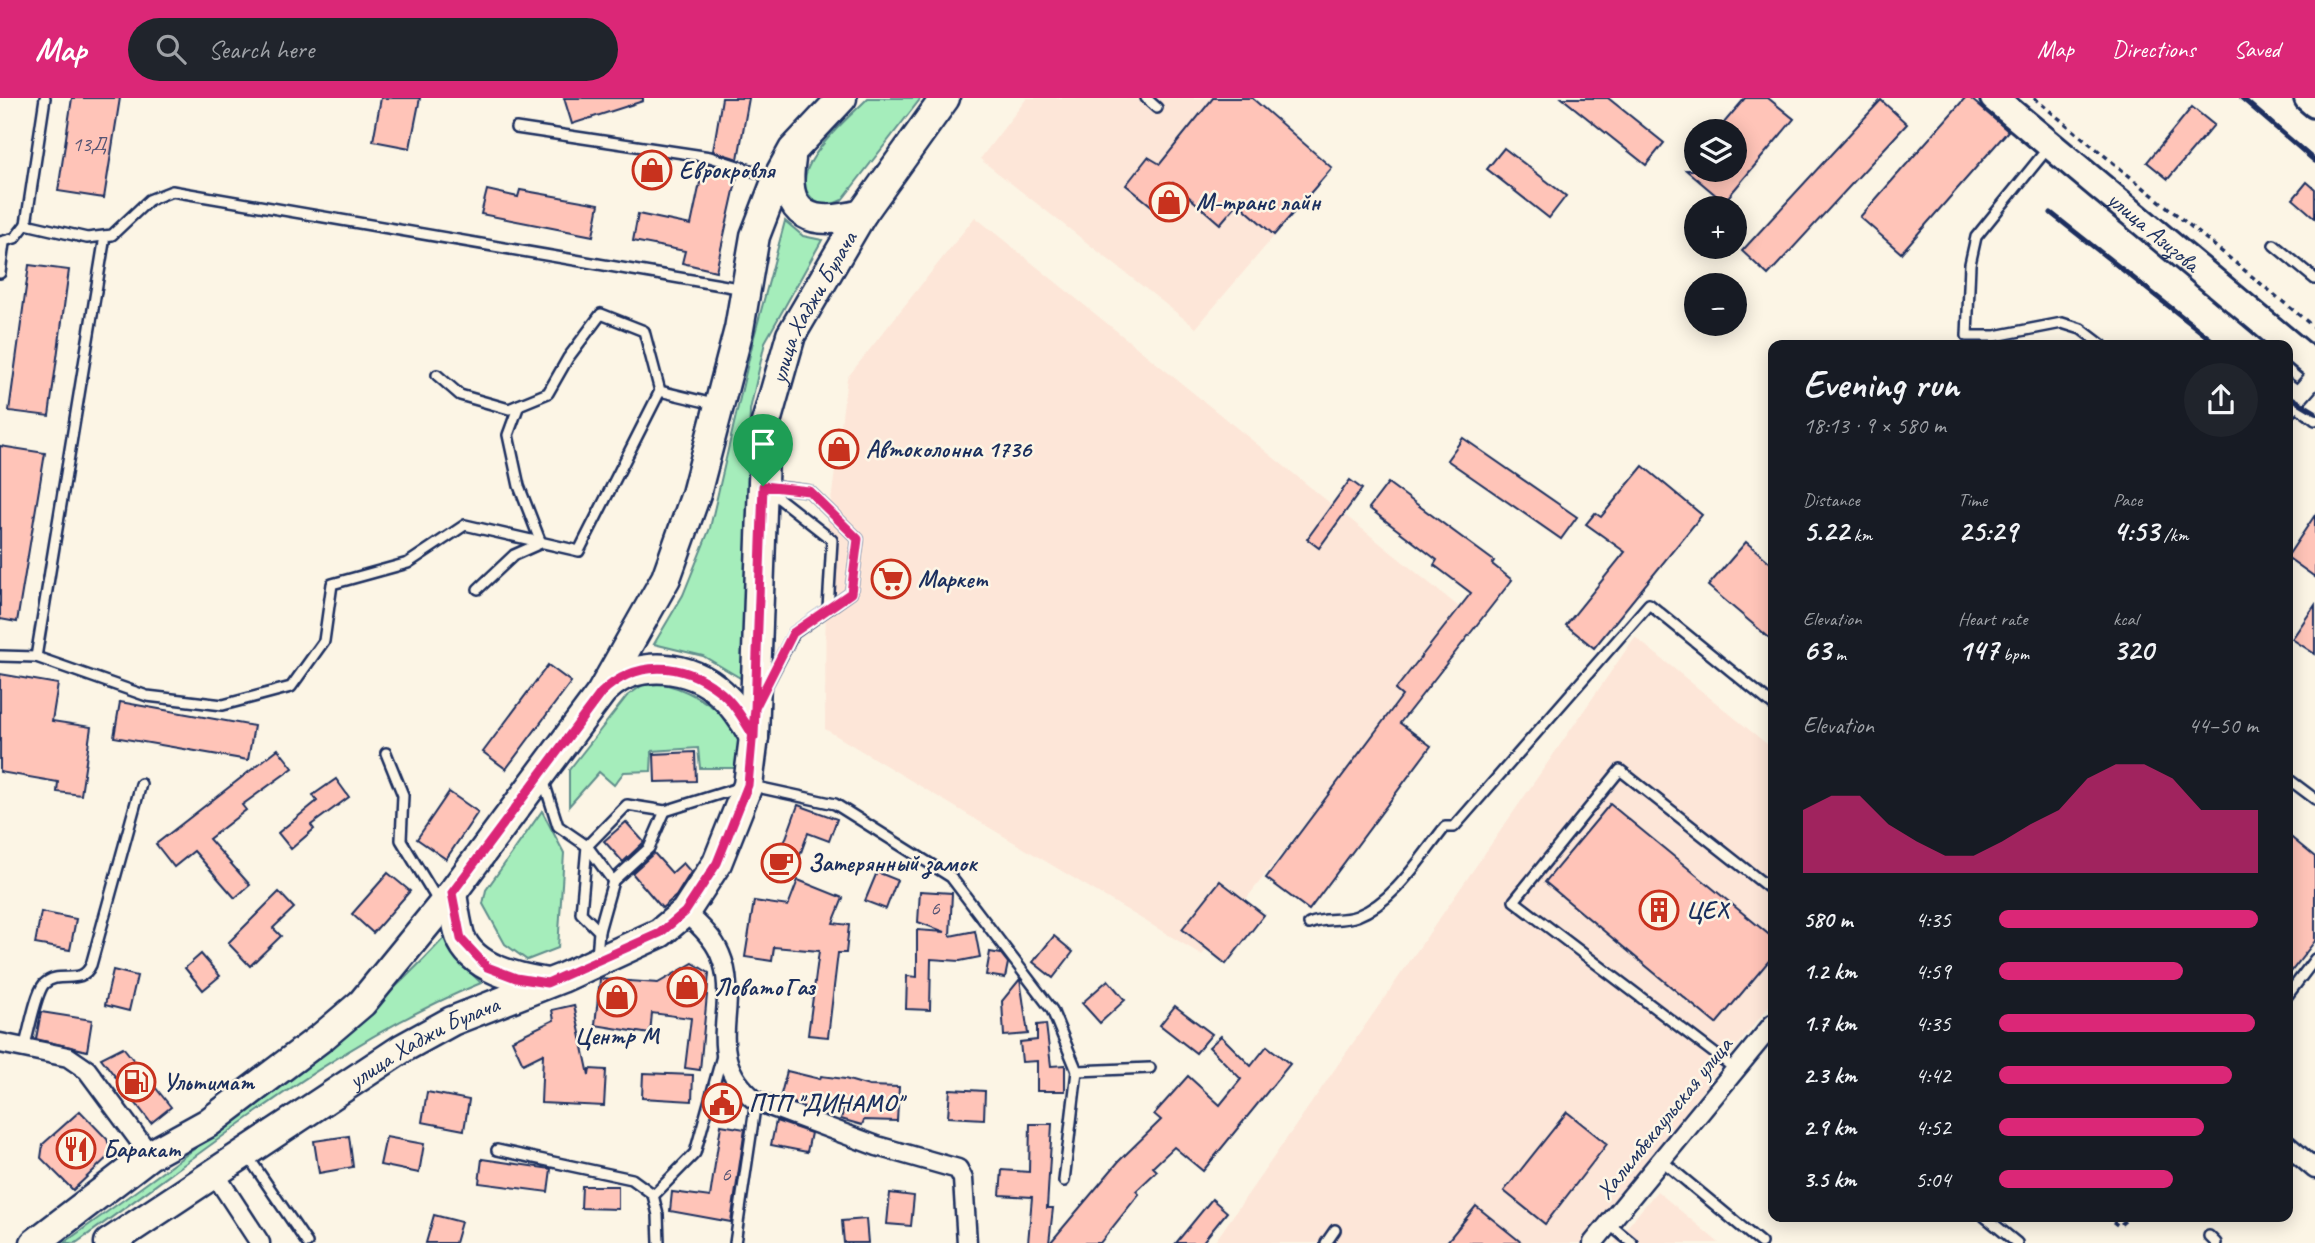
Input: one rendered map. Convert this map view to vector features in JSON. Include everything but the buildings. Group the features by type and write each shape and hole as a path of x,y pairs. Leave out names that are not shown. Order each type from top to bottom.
{"main road":[{"path":"35,1243 150,1155 208,1123 323,1037 362,1003 446,899 601,693 666,578 696,494 746,289 755,236 777,178 793,150 842,98"},
{"name":"улица Хаджи Булача","path":"109,1243 213,1171 402,1048 452,1021 597,962 660,933 685,912 717,863 748,785 754,737 765,426 791,335 862,214 945,98"},
{"name":"улица Азизова","path":"1994,98 2055,141 2315,348"},
{"name":"улица Азизова","path":"2013,98 2055,141 2285,340"},
{"path":"2308,98 2315,104"},
{"path":"793,150 788,182 792,196 808,216 820,222 862,214"},
{"name":"улица Азизова","path":"2293,347 2315,366"},
{"path":"601,693 618,677 636,670 652,667 671,670 700,679 719,691 754,737"},
{"path":"446,899 461,939 487,967 516,978 547,983"}],"street":[{"path":"2293,396 2315,377"},
{"path":"685,912 707,933 720,954 726,978 724,1051 733,1076 756,1101 877,1146 958,1169 963,1179 967,1243"},
{"name":"Халимбекаульская улица","path":"1593,1243 1735,1069 1768,1035"},
{"path":"0,1043 68,1057 87,1070 150,1155"},
{"path":"2293,1150 2315,1169"},
{"path":"213,1171 260,1243"}],"lane":[{"path":"0,273 2,243 15,238 26,224 46,98"},
{"path":"1146,98 1157,108"},
{"path":"516,128 710,157 777,178"},
{"path":"2055,141 1976,237 1970,264 1968,340 2062,323 2081,329 2095,340"},
{"path":"26,224 87,238 111,235 149,200 172,191 746,289"},
{"path":"36,657 105,236"},
{"path":"2274,245 2315,279"},
{"path":"0,656 36,657 147,696 223,705 291,687 324,641 332,584 408,563 465,525 579,551 660,391 644,331 601,314 568,358 548,393 509,409 460,395 437,375"},
{"path":"660,391 719,405"},
{"path":"2293,398 2315,420"},
{"path":"519,405 508,435 519,486 541,543"},
{"path":"763,486 832,540 828,609"},
{"path":"755,708 793,633 851,593 858,539 809,491 763,486"},
{"path":"478,589 514,555 541,543"},
{"path":"1309,924 1323,918 1354,917 1381,905 1446,827 1454,827 1649,604 1768,701"},
{"path":"386,753 402,795 401,840 412,863 446,899"},
{"path":"1735,1069 1514,901 1620,770 1768,887"},
{"path":"541,772 558,826 587,846 613,881"},
{"path":"2293,782 2315,799"},
{"path":"24,1048 41,988 55,978 79,978 87,973 91,965 141,784"},
{"path":"599,931 581,913 587,846 627,805 665,811 748,785 835,804 951,877 1052,1010 1077,1071 1064,1181"},
{"path":"597,962 599,931 613,881 649,848 665,811"},
{"path":"2293,988 2315,959"},
{"path":"653,1195 677,1175 695,1153 724,1051"},
{"path":"1077,1071 1150,1068"},
{"path":"735,1243 756,1101"},
{"path":"497,1150 632,1179 653,1195 658,1215 659,1243"},
{"path":"244,1151 307,1243"},
{"path":"1661,1160 1761,1243"},
{"path":"1991,1222 2017,1243"},
{"path":"1609,1224 1632,1243"},
{"path":"1326,1243 1335,1230"}],"path":[{"path":"2034,98 2315,328"}],"shaded area":[{"name":"М-транс лайн","path":"1027,98 1252,98 1332,168 1196,328 980,159"},
{"path":"975,217 1469,615 1202,955 825,729 826,540 847,378"},
{"path":"1635,637 1768,745 1768,1007 1582,1243 1214,1243"},
{"path":"1657,1191 1719,1243 1614,1243"}],"green space":[{"path":"868,98 921,98 842,200 826,207 810,196 805,183 808,168 829,137"},
{"path":"785,221 803,236 822,240 765,342 750,410 742,679 703,656 654,644 683,595 710,528 754,337"},
{"path":"664,684 699,698 730,724 740,746 736,768 700,768 698,748 652,751 651,771 624,772 614,785 599,772 569,806 569,770 627,696 643,685"},
{"path":"542,811 564,853 558,948 527,960 505,944 483,904 486,890"},
{"path":"445,937 461,963 481,983 427,1007 323,1067 222,1136 76,1243 64,1243 213,1136 310,1061 402,981"}],"railway":[{"path":"2242,98 2315,161"},
{"path":"2051,213 2212,340"},
{"path":"2293,399 2315,412"}],"place":[{"name":"Еврокровля","path":"652,170"},
{"name":"М-транс лайн","path":"1169,202"},
{"name":"Автоколонна 1736","path":"839,449"},
{"name":"Маркет","path":"891,579"},
{"name":"Затерянный замок","path":"781,863"},
{"name":"ЦЕХ","path":"1659,910"},
{"name":"ЛоватоГаз","path":"687,987"},
{"name":"Центр М","path":"617,997"},
{"name":"Ультимат","path":"136,1082"},
{"name":"ПТП \"ДИНАМО\"","path":"722,1103"},
{"name":"Баракат","path":"76,1149"}],"route":[{"path":"763,486 760,607 754,737 733,706 719,691 700,679 652,667 618,677 601,693 452,893 461,939 487,967 516,978 547,983 575,973 660,933 685,912 717,863 741,809 748,785 754,737 755,708 793,633 851,593 858,539 809,491 763,486"}]}
